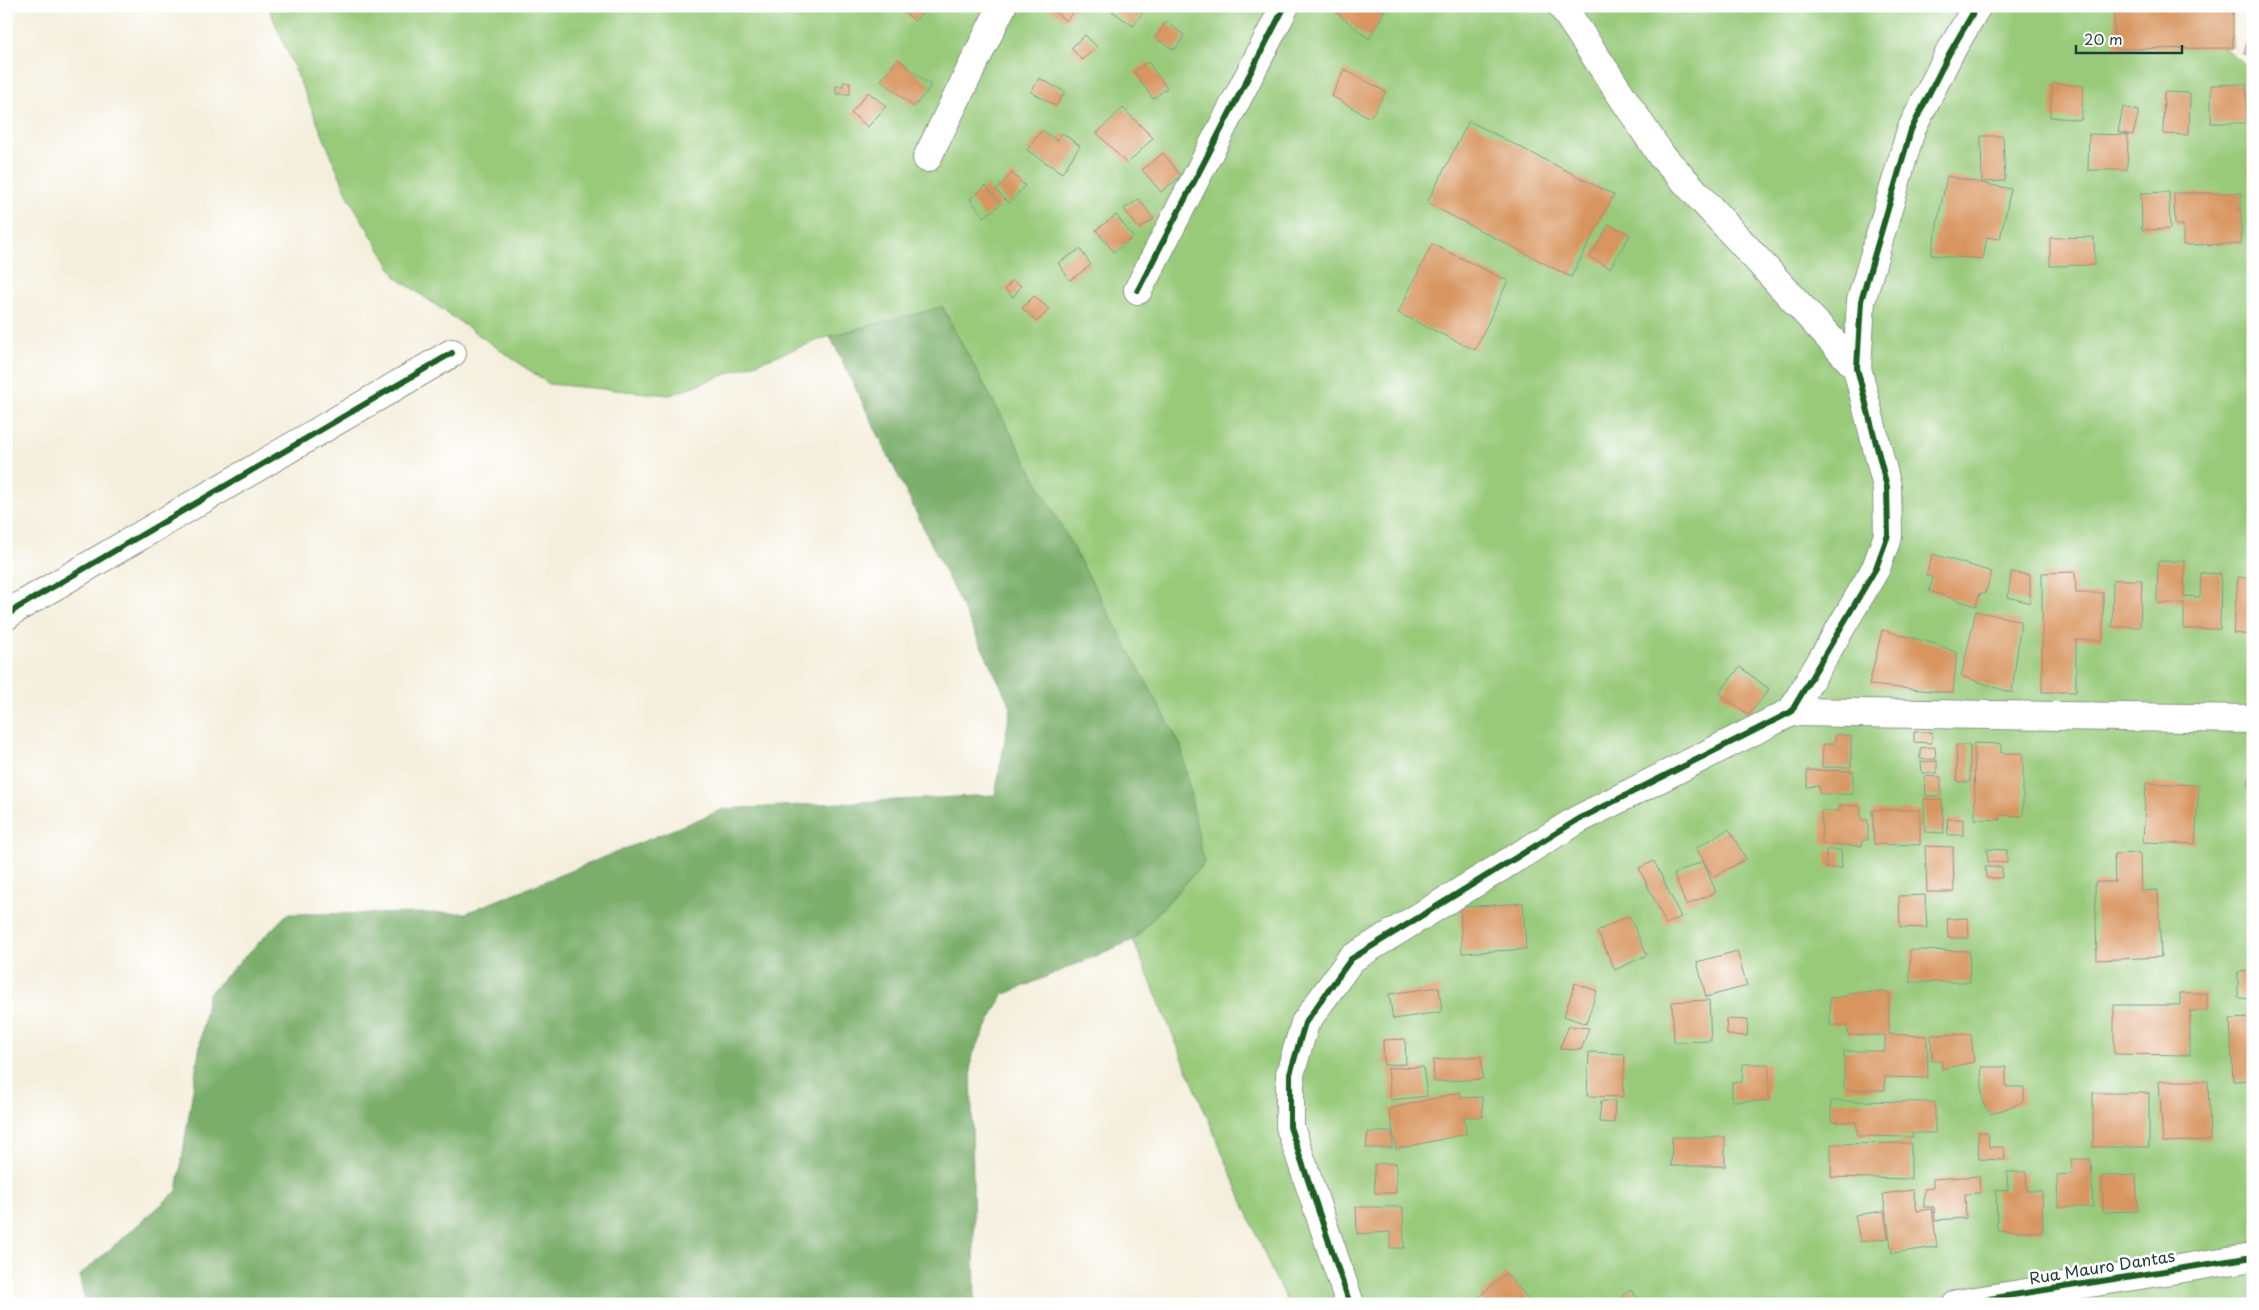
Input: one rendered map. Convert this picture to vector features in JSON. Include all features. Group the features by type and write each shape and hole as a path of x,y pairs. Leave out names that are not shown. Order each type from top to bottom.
{"street":[{"path":"928,158 1002,6"},
{"path":"1138,290 1285,6"},
{"path":"1562,6 1661,155 1857,368"},
{"path":"1790,712 1876,568 1888,535 1887,488 1857,368 1861,302 1911,130 1949,54 1977,6"},
{"path":"6,616 452,353"},
{"path":"1350,1304 1290,1127 1290,1074 1305,1023 1351,959 1579,819 1790,712 2253,719"},
{"name":"Rua Mauro Dantas","path":"1956,1304 2253,1257"}],"green space":[{"path":"268,6 2166,6 2248,66 2253,67 2253,1304 1288,1304 1271,1269 1133,940 1204,863 943,307 830,336 670,395 549,384 397,278 350,200"},
{"path":"942,307 1181,746 1204,863 1133,940 1003,995 971,1058 975,1304 86,1304 79,1276 177,1191 208,994 287,914 466,913 724,809 995,795 1011,707 830,336"}],"building":[{"path":"902,6 928,6 915,21 900,9"},
{"path":"1047,6 1078,6 1066,21"},
{"path":"1105,6 1147,6 1133,26"},
{"path":"1334,6 1387,6 1369,39 1333,10"},
{"path":"2114,6 2233,6 2233,48 2114,49"},
{"path":"1166,22 1184,35 1175,50 1155,38"},
{"path":"2252,23 2253,54 2244,54"},
{"path":"1085,35 1097,47 1082,60 1071,48"},
{"path":"898,59 931,86 914,107 881,80"},
{"path":"1148,62 1167,88 1153,99 1134,72"},
{"path":"1344,69 1386,92 1370,118 1332,96"},
{"path":"1039,78 1065,92 1056,106 1031,92"},
{"path":"843,82 850,82 850,94 836,94 836,86 843,86"},
{"path":"2053,83 2084,86 2081,120 2050,117"},
{"path":"2246,84 2247,123 2211,123 2211,85"},
{"path":"868,92 886,106 868,127 851,113"},
{"path":"2164,92 2190,93 2189,135 2163,134"},
{"path":"2123,107 2139,111 2133,135 2118,132"},
{"path":"1123,108 1153,138 1127,164 1097,133"},
{"path":"1469,121 1614,195 1571,277 1427,203"},
{"path":"1042,130 1057,141 1062,133 1080,146 1062,173 1027,150"},
{"path":"2089,134 2128,135 2127,170 2088,170"},
{"path":"1981,136 2003,136 2005,181 1982,182"},
{"path":"2247,151 2253,151 2253,179 2248,179"},
{"path":"1163,153 1181,176 1161,192 1142,170"},
{"path":"1012,173 1025,186 1009,203 996,190"},
{"path":"1947,176 2011,189 2000,239 1987,237 1983,259 1931,255"},
{"path":"986,186 1001,204 984,217 970,199"},
{"path":"2169,192 2170,229 2142,230 2141,193"},
{"path":"2174,193 2241,193 2241,244 2183,245 2183,225 2175,225"},
{"path":"1139,199 1154,219 1139,229 1124,209"},
{"path":"1116,215 1133,237 1114,252 1096,230"},
{"path":"1609,224 1630,235 1610,268 1590,257"},
{"path":"2094,237 2095,265 2050,266 2050,238"},
{"path":"1432,244 1508,281 1475,350 1398,313"},
{"path":"1080,249 1091,265 1070,280 1058,263"},
{"path":"1012,280 1021,286 1013,297 1005,290"},
{"path":"1034,296 1049,309 1037,322 1022,308"},
{"path":"1933,554 1992,572 1985,594 1980,593 1976,606 1929,591 1933,578 1926,575"},
{"path":"2158,561 2185,561 2184,596 2200,597 2201,573 2221,574 2220,629 2184,629 2184,603 2157,603"},
{"path":"2011,572 2030,575 2030,603 2008,597"},
{"path":"2075,572 2076,593 2103,593 2103,640 2076,640 2076,692 2042,692 2042,573"},
{"path":"2238,577 2253,579 2253,635 2233,633"},
{"path":"2113,580 2142,580 2140,627 2112,627"},
{"path":"1976,611 2021,621 2012,693 1961,676"},
{"path":"1882,630 1936,644 1957,653 1953,693 1869,685"},
{"path":"1740,667 1769,689 1749,715 1719,693"},
{"path":"1914,732 1932,732 1932,743 1914,742"},
{"path":"1836,734 1851,736 1851,767 1822,767 1823,744 1834,744"},
{"path":"1974,743 2001,744 2001,753 2023,753 2023,816 2000,815 2000,820 1975,819"},
{"path":"1956,745 1970,745 1970,782 1957,782"},
{"path":"1935,747 1936,759 1920,759 1920,748"},
{"path":"1937,761 1937,773 1922,773 1921,762"},
{"path":"2253,769 2253,797 2248,784"},
{"path":"1807,770 1853,771 1853,794 1819,794 1819,786 1807,787"},
{"path":"1925,776 1941,777 1941,796 1926,796"},
{"path":"2146,783 2199,785 2195,844 2143,842"},
{"path":"1924,799 1942,800 1944,833 1925,832"},
{"path":"1840,805 1861,806 1861,820 1868,820 1868,840 1862,840 1862,846 1822,844 1821,811 1840,811"},
{"path":"1872,810 1920,810 1920,845 1874,844"},
{"path":"1947,819 1963,819 1963,835 1948,835"},
{"path":"1729,829 1746,859 1713,877 1696,848"},
{"path":"1925,846 1953,847 1954,892 1927,892"},
{"path":"1987,849 2007,850 2007,863 1988,862"},
{"path":"1826,850 1841,850 1842,868 1826,868"},
{"path":"2140,853 2141,891 2158,890 2161,957 2097,960 2095,882 2115,882 2114,854"},
{"path":"1654,861 1681,917 1666,924 1639,868"},
{"path":"1703,861 1716,892 1686,905 1674,874"},
{"path":"1985,867 2002,867 2002,878 1986,878"},
{"path":"1925,895 1927,928 1900,927 1899,896"},
{"path":"1523,903 1526,949 1462,953 1460,907"},
{"path":"1629,916 1647,955 1615,970 1597,931"},
{"path":"1968,918 1969,938 1948,938 1947,919"},
{"path":"1910,950 1969,951 1970,982 1910,982"},
{"path":"1737,951 1747,986 1706,997 1697,962"},
{"path":"2253,971 2253,999 2238,998 2238,972"},
{"path":"1575,983 1597,991 1586,1024 1564,1016"},
{"path":"1439,987 1442,1012 1393,1019 1389,994"},
{"path":"1889,992 1889,1034 1927,1036 1928,1078 1885,1077 1885,1090 1844,1090 1844,1051 1885,1051 1885,1035 1848,1035 1847,1025 1830,1025 1830,998 1847,996 1847,993"},
{"path":"2180,993 2207,993 2207,1011 2190,1011 2190,1055 2114,1054 2114,1005 2180,1005"},
{"path":"1709,1000 1711,1041 1674,1042 1672,1002"},
{"path":"2253,1018 2253,1080 2233,1081 2230,1019"},
{"path":"1726,1019 1748,1020 1747,1036 1727,1035"},
{"path":"1569,1026 1589,1028 1581,1050 1559,1049"},
{"path":"1971,1034 1974,1062 1942,1069 1941,1061 1932,1061 1931,1035"},
{"path":"1405,1039 1406,1064 1384,1065 1383,1040"},
{"path":"1589,1052 1625,1054 1623,1097 1587,1096"},
{"path":"1481,1056 1483,1079 1434,1082 1433,1060"},
{"path":"1743,1064 1769,1064 1769,1101 1732,1101 1732,1082 1742,1082"},
{"path":"1423,1067 1427,1096 1391,1100 1388,1068"},
{"path":"1981,1067 2006,1067 2006,1087 2024,1087 2024,1102 1991,1114 1983,1104"},
{"path":"2159,1081 2208,1081 2210,1140 2163,1142"},
{"path":"1460,1092 1461,1098 1482,1097 1483,1117 1464,1117 1466,1134 1396,1149 1389,1109"},
{"path":"2093,1093 2149,1093 2149,1147 2093,1147"},
{"path":"1601,1101 1615,1101 1614,1123 1599,1122"},
{"path":"1831,1101 1935,1102 1935,1133 1912,1133 1913,1137 1858,1136 1856,1122 1831,1122"},
{"path":"1368,1132 1393,1132 1392,1148 1366,1148"},
{"path":"1978,1132 1988,1133 1989,1147 2004,1147 2005,1160 1979,1159"},
{"path":"1672,1137 1725,1137 1725,1166 1671,1166"},
{"path":"1911,1143 1911,1179 1831,1177 1831,1144"},
{"path":"2071,1159 2091,1159 2093,1207 2058,1207 2057,1175 2072,1174"},
{"path":"1396,1163 1396,1193 1375,1193 1374,1164"},
{"path":"2007,1172 2026,1172 2027,1191 2042,1191 2043,1232 1997,1230 1996,1189 2008,1190"},
{"path":"2136,1175 2138,1211 2103,1212 2102,1176"},
{"path":"1979,1176 1980,1193 1965,1194 1966,1218 1935,1220 1934,1207 1924,1207 1924,1189 1933,1188 1933,1179"},
{"path":"1913,1190 1917,1211 1932,1209 1937,1247 1892,1253 1883,1194"},
{"path":"1356,1207 1403,1207 1404,1248 1390,1248 1390,1232 1357,1234"},
{"path":"1884,1211 1888,1238 1860,1242 1855,1215"},
{"path":"1506,1273 1533,1304 1485,1304 1479,1297"},
{"path":"1630,1289 1642,1304 1613,1304"}],"cycle path":[{"path":"1138,290 1285,6"},
{"path":"1350,1304 1290,1127 1290,1074 1305,1023 1351,959 1579,819 1791,712 1876,568 1888,535 1887,487 1857,368 1861,301 1911,130 1949,54 1977,6"},
{"path":"6,616 452,353"},
{"path":"1957,1304 2253,1257"}]}
